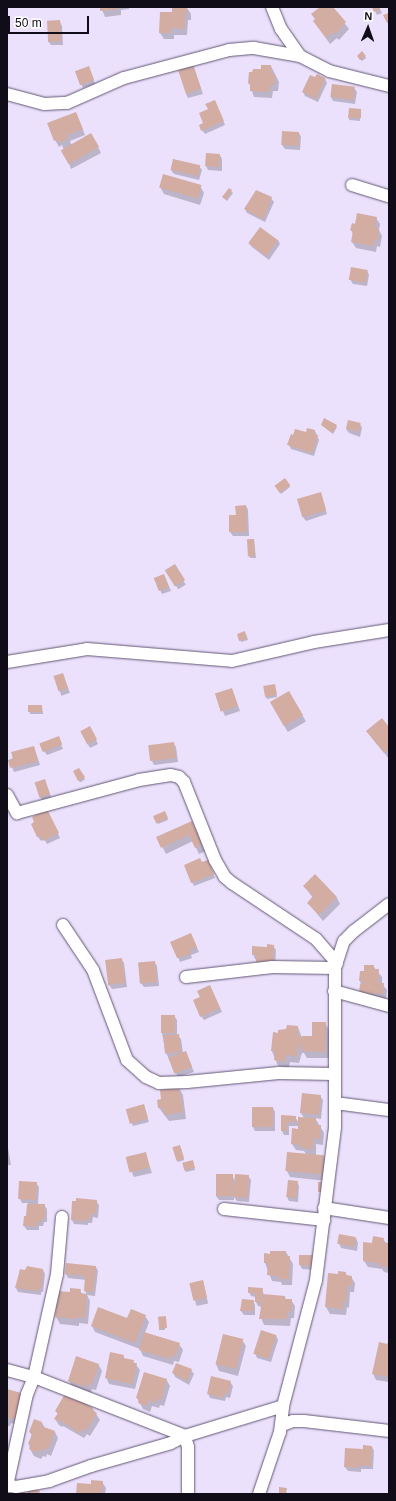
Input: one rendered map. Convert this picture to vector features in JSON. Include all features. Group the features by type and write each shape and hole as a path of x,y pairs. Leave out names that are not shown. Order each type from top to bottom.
{"street":[{"path":"272,7 281,29 300,56"},
{"path":"7,94 45,104 67,103 124,78 229,50 254,48 300,56 330,71 389,86"},
{"path":"352,186 389,196"},
{"path":"7,662 87,649 232,661 314,642 389,630"},
{"path":"7,795 17,813 139,780 171,776 179,777 184,782 215,860 224,876 232,884 316,939 336,965"},
{"path":"259,1494 282,1425 283,1406 316,1280 335,1127 334,1074 336,1033 334,991 336,965 344,941 354,931 389,904"},
{"path":"63,926 93,970 127,1060 146,1076 159,1083 187,1082 279,1073 334,1074"},
{"path":"186,978 272,967 336,965"},
{"path":"334,991 389,1006"},
{"path":"335,1103 389,1110"},
{"path":"224,1209 389,1218"},
{"path":"62,1217 57,1274 34,1377 28,1394 8,1482 10,1486 16,1487 49,1481 91,1466 172,1442 185,1436 283,1406"},
{"path":"7,1370 34,1377 185,1436"},
{"path":"282,1425 293,1421 304,1421 389,1431"},
{"path":"185,1436 188,1447 188,1494"}],"building":[{"path":"100,7 118,7 118,9 100,11"},
{"path":"172,7 187,7 184,29 171,28 171,33 159,33 160,12 172,12"},
{"path":"320,7 333,7 346,22 335,35 333,32 326,38 313,21 315,19 311,14"},
{"path":"372,7 379,7 380,9 374,12"},
{"path":"389,13 389,22 387,23 383,15"},
{"path":"60,20 61,41 48,42 47,21"},
{"path":"362,51 366,56 360,60 357,56"},
{"path":"193,64 201,89 186,94 178,69"},
{"path":"261,65 271,65 271,74 275,74 275,85 270,85 269,92 250,91 250,84 248,83 249,72 252,72 253,69 261,69"},
{"path":"89,66 94,80 80,85 75,71"},
{"path":"317,74 325,78 316,99 302,92 310,75 315,77"},
{"path":"332,84 355,87 353,100 330,97"},
{"path":"215,100 224,121 201,131 199,125 203,123 199,113 208,109 205,104"},
{"path":"349,108 361,109 361,118 348,118"},
{"path":"76,112 83,129 67,135 68,139 59,143 58,139 54,141 47,123"},
{"path":"282,131 299,132 298,146 281,145"},
{"path":"91,133 99,147 69,164 61,150"},
{"path":"206,153 220,154 219,167 205,166"},
{"path":"173,159 200,165 198,176 171,170"},
{"path":"163,174 201,185 198,198 159,187"},
{"path":"229,188 232,190 226,200 222,197"},
{"path":"256,190 272,197 263,219 244,209"},
{"path":"357,213 377,217 375,228 379,229 377,241 374,240 373,246 351,242 353,231 350,230 352,223 355,224"},
{"path":"260,227 278,240 266,256 248,243"},
{"path":"351,267 368,270 365,283 349,280"},
{"path":"324,418 337,425 332,433 321,425"},
{"path":"348,420 361,423 359,432 346,429"},
{"path":"307,428 315,430 314,434 318,435 312,453 287,445 291,434 293,435 295,429 306,432"},
{"path":"285,478 290,485 280,493 274,486"},
{"path":"321,492 326,510 302,517 297,499"},
{"path":"246,505 247,532 229,532 229,515 236,515 235,506"},
{"path":"247,539 254,539 255,556 248,556"},
{"path":"175,564 185,580 175,586 165,570"},
{"path":"164,574 169,587 159,591 154,578"},
{"path":"245,631 247,639 239,641 237,634"},
{"path":"63,673 68,688 58,691 53,676"},
{"path":"275,684 277,695 265,697 263,686"},
{"path":"232,688 238,706 221,712 215,694"},
{"path":"289,691 303,715 284,726 270,702"},
{"path":"28,705 42,705 42,712 28,712"},
{"path":"382,718 389,727 389,749 384,753 366,731"},
{"path":"90,726 97,739 87,744 80,731"},
{"path":"59,736 62,744 43,752 39,744"},
{"path":"174,742 176,758 150,761 148,745"},
{"path":"34,746 38,761 10,768 8,760 13,759 11,752"},
{"path":"79,768 85,777 78,781 73,771"},
{"path":"45,779 50,794 39,798 35,782"},
{"path":"47,809 59,833 43,841 41,836 37,837 31,824 34,822 32,817"},
{"path":"165,811 168,818 156,823 153,816"},
{"path":"192,821 203,844 195,848 189,835 161,848 156,837"},
{"path":"200,858 202,862 208,860 214,874 191,883 184,865"},
{"path":"315,874 337,897 319,915 307,903 313,896 303,886"},
{"path":"191,933 197,947 190,950 191,954 177,958 170,942"},
{"path":"267,944 274,945 273,965 256,964 256,955 252,955 252,946 267,947"},
{"path":"122,958 125,983 108,985 105,960"},
{"path":"155,961 157,982 140,983 138,962"},
{"path":"364,965 374,965 373,969 379,969 378,983 384,983 383,994 359,993 360,984 363,984 363,981 359,981 360,971 364,971"},
{"path":"210,985 220,1008 200,1017 193,1000 200,997 197,991"},
{"path":"161,1015 175,1015 175,1033 161,1033"},
{"path":"312,1022 326,1022 325,1052 302,1051 302,1036 312,1036"},
{"path":"287,1025 298,1026 297,1036 302,1037 301,1047 298,1047 296,1057 286,1055 285,1062 274,1060 275,1051 271,1051 273,1032 278,1033 278,1030 286,1029"},
{"path":"179,1034 181,1052 165,1054 163,1036"},
{"path":"186,1051 192,1067 174,1074 168,1058"},
{"path":"179,1087 183,1112 164,1115 163,1108 158,1108 157,1100 161,1099 160,1090"},
{"path":"302,1093 321,1095 319,1115 300,1113"},
{"path":"144,1104 148,1118 130,1124 126,1109"},
{"path":"252,1107 273,1107 273,1127 252,1127"},
{"path":"281,1115 296,1116 296,1122 287,1122 287,1131 281,1131"},
{"path":"298,1117 316,1118 316,1125 321,1125 320,1139 313,1138 313,1149 301,1148 301,1145 291,1144 292,1128 298,1129"},
{"path":"180,1145 184,1158 176,1161 172,1147"},
{"path":"146,1152 150,1168 129,1173 126,1157"},
{"path":"287,1152 324,1155 322,1174 285,1171"},
{"path":"193,1160 195,1168 184,1170 182,1163"},
{"path":"216,1174 233,1174 233,1196 216,1196"},
{"path":"235,1174 249,1175 247,1198 233,1197"},
{"path":"288,1180 298,1181 296,1198 286,1197"},
{"path":"19,1181 37,1182 36,1200 18,1199"},
{"path":"318,1182 325,1182 325,1192 318,1192"},
{"path":"76,1198 97,1200 96,1214 91,1213 91,1219 86,1219 86,1221 71,1220 72,1201 76,1201"},
{"path":"27,1204 45,1204 45,1218 42,1218 42,1222 37,1222 37,1226 23,1226"},
{"path":"339,1234 356,1237 354,1247 337,1244"},
{"path":"373,1236 384,1238 383,1242 389,1243 389,1267 379,1266 379,1263 363,1261 363,1242 372,1243"},
{"path":"270,1251 286,1251 286,1256 290,1256 289,1279 278,1279 278,1276 267,1275 268,1263 264,1263 264,1253 270,1254"},
{"path":"299,1255 313,1255 312,1266 299,1265"},
{"path":"66,1263 96,1266 93,1292 84,1291 85,1276 65,1274"},
{"path":"27,1266 43,1269 41,1288 39,1288 39,1291 15,1288 20,1269 25,1270"},
{"path":"338,1271 346,1272 346,1275 352,1276 351,1286 347,1286 346,1302 343,1301 343,1309 325,1307 328,1273 338,1274"},
{"path":"203,1280 207,1298 193,1301 189,1283"},
{"path":"248,1287 263,1288 261,1303 255,1302 255,1293 248,1293"},
{"path":"70,1288 81,1289 80,1293 87,1294 85,1318 76,1317 76,1319 55,1317 58,1291 70,1292"},
{"path":"263,1294 285,1296 285,1299 292,1299 291,1312 288,1311 287,1319 259,1319"},
{"path":"242,1299 254,1300 253,1311 240,1311"},
{"path":"98,1307 127,1318 131,1309 146,1315 135,1343 91,1326"},
{"path":"166,1316 167,1328 159,1329 158,1317"},
{"path":"261,1330 276,1335 268,1359 253,1354"},
{"path":"144,1332 180,1343 176,1356 171,1355 170,1359 139,1350"},
{"path":"223,1334 243,1339 236,1369 216,1364"},
{"path":"389,1340 389,1377 372,1374 379,1342 387,1344"},
{"path":"110,1352 124,1355 123,1358 134,1360 133,1363 137,1363 132,1384 105,1378"},
{"path":"76,1356 99,1364 92,1384 89,1383 87,1387 68,1381"},
{"path":"176,1363 192,1369 187,1381 172,1373"},
{"path":"144,1372 167,1379 161,1400 156,1399 155,1403 148,1400 147,1406 138,1403 139,1399 136,1398"},
{"path":"211,1376 231,1381 228,1394 224,1393 223,1398 207,1394"},
{"path":"7,1389 21,1393 19,1401 22,1402 16,1420 7,1417"},
{"path":"66,1392 93,1408 92,1410 97,1413 86,1431 83,1428 80,1433 59,1420 54,1419 58,1413 55,1411"},
{"path":"34,1419 42,1422 41,1426 55,1431 48,1450 44,1448 42,1451 39,1450 38,1453 29,1449 31,1445 28,1444 32,1434 29,1432"},
{"path":"363,1445 372,1446 371,1466 359,1465 359,1468 344,1467 345,1448 363,1449"},
{"path":"91,1480 103,1481 102,1494 76,1494 77,1483 91,1484"},
{"path":"28,1487 40,1491 39,1494 21,1494 21,1492 28,1493"},
{"path":"279,1487 287,1488 286,1494 279,1494"}]}
